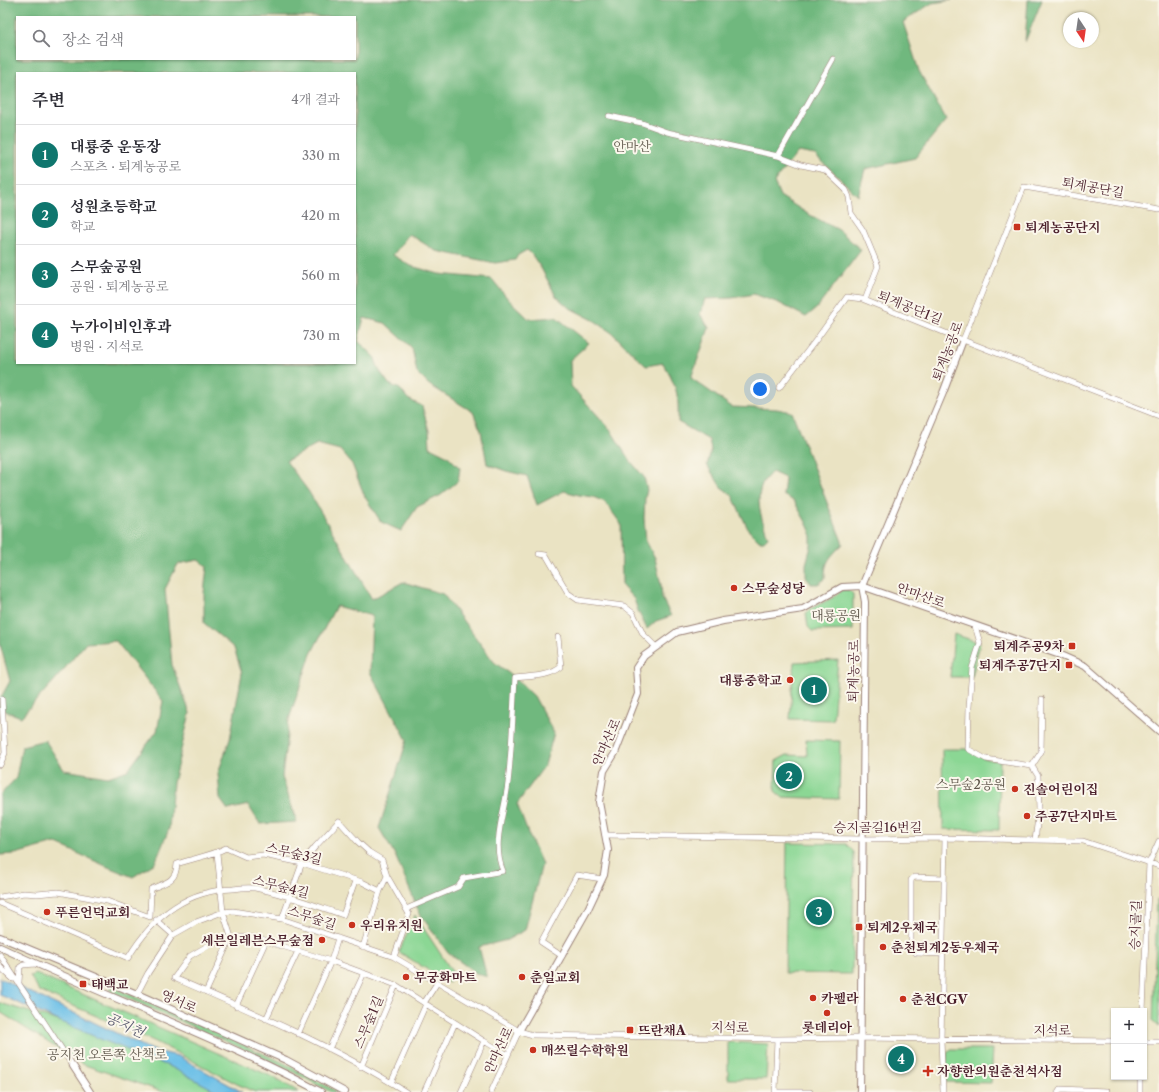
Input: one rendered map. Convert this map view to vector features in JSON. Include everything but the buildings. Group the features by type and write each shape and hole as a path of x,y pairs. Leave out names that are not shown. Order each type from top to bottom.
{"street":[{"path":"778,156 833,59"},
{"path":"608,116 642,122 667,132 778,156 801,165 825,170 846,190 849,197 851,213 863,230 878,266 865,300"},
{"name":"퇴계공단길","path":"1024,187 1159,210"},
{"name":"퇴계농공로","path":"860,1092 865,602 862,586 942,393 1024,187"},
{"name":"퇴계공단1길","path":"779,388 847,297 865,300 963,340 1159,416"},
{"path":"539,554 546,555 568,593 578,600 624,606 633,613 643,634 656,647"},
{"name":"안마산로","path":"490,1092 519,1031 587,911 604,875 608,850 599,802 604,771 615,752 638,694 636,668 644,656 678,632 723,621 803,609 842,587 862,586 1060,655 1085,666 1159,731"},
{"path":"975,626 980,643 972,668 968,749 986,759 1032,766"},
{"path":"406,909 458,887 464,878 503,871 499,861 498,842 499,828 508,782 515,678 557,671 561,667 558,637"},
{"path":"0,765 6,753 2,699"},
{"path":"1032,766 1041,752 1042,699"},
{"path":"1032,766 1038,776 1039,810 1036,840"},
{"path":"282,918 302,863 339,822 369,852 382,860 387,876 409,914 394,957"},
{"name":"승지골길16번길","path":"604,835 862,839 945,838 1083,841 1159,866"},
{"path":"942,1092 941,1040 944,954 945,838"},
{"name":"승지골길","path":"1143,1008 1149,863 1159,841"},
{"name":"스무숲3길","path":"150,916 151,889 174,878 177,872 177,864 217,853 226,848 246,857 263,855 302,863 355,880 380,891"},
{"path":"206,992 230,937 223,912 217,853"},
{"path":"562,956 541,942 577,875 602,879"},
{"path":"363,947 380,891 387,876"},
{"path":"944,878 914,877 911,880 911,946 916,953 944,954"},
{"name":"스무숲4길","path":"0,903 128,958 146,932 157,920 181,901 220,889 253,888 289,897 343,915 355,880"},
{"path":"0,898 24,894 58,892 107,901 150,916 157,920 173,935"},
{"name":"스무숲길","path":"137,994 148,973 173,935 196,922 223,912 233,911 282,918 394,957 519,1031"},
{"name":"영서로","path":"0,937 137,994 286,1060 345,1092"},
{"name":"스무숲1길","path":"406,1092 329,1049 174,978 190,956 208,945 230,937 252,937 331,961 396,986 508,1055"},
{"path":"298,1034 331,961 338,938"},
{"path":"236,1006 266,941"},
{"name":"영서로","path":"0,947 252,1058 321,1092"},
{"path":"266,1019 298,951"},
{"path":"0,955 90,1092"},
{"path":"14,975 23,965 37,964"},
{"path":"0,967 14,975"},
{"name":"스무숲1길","path":"329,1049 364,973"},
{"path":"391,1083 425,1003 437,982"},
{"name":"스무숲1길","path":"361,1067 396,986"},
{"path":"424,1092 455,1023"},
{"name":"지석로","path":"519,1031 533,1035 1111,1041"},
{"path":"777,1038 775,1092 810,1092"},
{"path":"461,1092 484,1041"},
{"path":"1147,1042 1159,1042"},
{"path":"1140,1080 1140,1092"},
{"path":"1058,1092 1060,1089 1107,1091"}],"green space":[{"name":"안마산","path":"0,0 952,0 932,3 903,22 919,71 946,120 915,158 865,169 858,196 815,155 798,152 774,182 780,196 808,214 839,230 861,250 817,308 806,317 779,303 754,294 732,298 705,299 700,314 709,328 691,378 732,407 777,409 792,412 843,544 829,559 825,579 818,584 811,584 806,576 806,564 811,546 811,533 794,501 783,495 785,478 772,472 762,484 759,504 768,537 764,541 759,541 749,531 732,495 721,487 707,465 711,450 709,440 678,422 676,391 663,363 646,366 612,333 595,321 568,307 556,296 541,268 527,250 518,255 515,260 495,263 436,251 409,234 393,255 411,266 439,274 492,279 508,299 529,319 556,317 589,343 570,360 571,386 610,429 628,458 644,477 647,490 644,518 646,541 655,558 661,585 662,598 671,616 656,621 647,629 634,599 622,586 621,524 605,502 593,497 564,491 537,505 527,476 506,471 487,464 481,431 473,412 428,384 417,373 412,348 385,323 364,318 358,341 374,356 379,370 389,384 400,389 408,399 422,406 429,431 430,447 448,456 460,468 458,481 441,495 417,507 401,531 381,522 365,497 352,464 340,450 317,444 286,461 309,492 372,599 403,582 443,594 494,662 515,678 534,696 554,733 545,765 517,804 542,864 525,930 507,940 479,947 487,977 476,973 448,953 420,914 395,855 379,828 407,740 370,672 372,616 336,606 311,654 289,719 282,777 297,822 260,824 248,805 228,810 220,799 218,773 230,739 242,673 234,648 204,623 204,593 207,566 198,560 178,564 165,589 172,665 190,713 173,783 169,829 155,863 133,877 55,843 15,854 0,855 0,795 16,778 22,746 45,740 64,770 108,777 128,770 157,731 163,701 116,641 86,643 21,717 0,709 0,699 10,681 0,644"},
{"path":"1028,0 1042,0 1025,42"},
{"name":"대룡공원","path":"843,590 849,590 853,594 853,630 812,631 808,627 806,613"},
{"path":"954,634 980,643 972,677 950,677"},
{"path":"838,660 833,720 790,719 794,662"},
{"path":"806,740 840,741 839,799 782,797 775,791 776,761 787,755 807,756"},
{"name":"스무숲2공원","path":"942,749 968,749 986,759 1000,761 999,830 943,829"},
{"path":"787,843 846,844 854,852 852,974 785,973"},
{"path":"1157,899 1159,899 1159,1027 1153,1021"},
{"path":"415,915 453,973 449,983 399,952"},
{"path":"36,974 273,1077 299,1092 255,1092 237,1084 156,1042 39,991 30,976"},
{"path":"113,987 284,1063 338,1092 331,1092 282,1066 108,989"},
{"name":"공지천 오른쪽 산책로","path":"0,1003 115,1038 230,1092 163,1092 82,1064 0,1012"},
{"path":"728,1042 768,1044 766,1079 728,1079"},
{"path":"951,1049 993,1049 991,1083 946,1082 947,1053"}],"water":[{"path":"0,978 152,1050 178,1056 242,1092 218,1092 171,1067 100,1039 0,995"}],"place":[{"name":"퇴계농공단지","path":"1017,227"},
{"name":"스무숲성당","path":"734,588"},
{"name":"퇴계주공9차","path":"1072,646"},
{"name":"퇴계주공7단지","path":"1069,665"},
{"name":"대룡중학교","path":"790,680"},
{"name":"대룡중 운동장","path":"814,690"},
{"name":"성원초등학교","path":"789,776"},
{"name":"진솔어린이집","path":"1015,789"},
{"name":"주공7단지마트","path":"1027,816"},
{"name":"푸른언덕교회","path":"47,912"},
{"name":"스무숲공원","path":"819,912"},
{"name":"우리유치원","path":"352,925"},
{"name":"퇴계2우체국","path":"859,927"},
{"name":"세븐일레븐스무숲점","path":"322,940"},
{"name":"춘천퇴계2동우체국","path":"883,947"},
{"name":"무궁화마트","path":"406,977"},
{"name":"춘일교회","path":"522,977"},
{"name":"태백교","path":"83,984"},
{"name":"카펠라","path":"813,998"},
{"name":"춘천CGV","path":"903,999"},
{"name":"롯데리아","path":"827,1013"},
{"name":"뜨란채A","path":"630,1030"},
{"name":"매쓰릴수학학원","path":"533,1050"},
{"name":"누가이비인후과","path":"901,1059"},
{"name":"자향한의원춘천석사점","path":"928,1071"}],"water label":[{"name":"공지천","path":"125,1025"}]}
